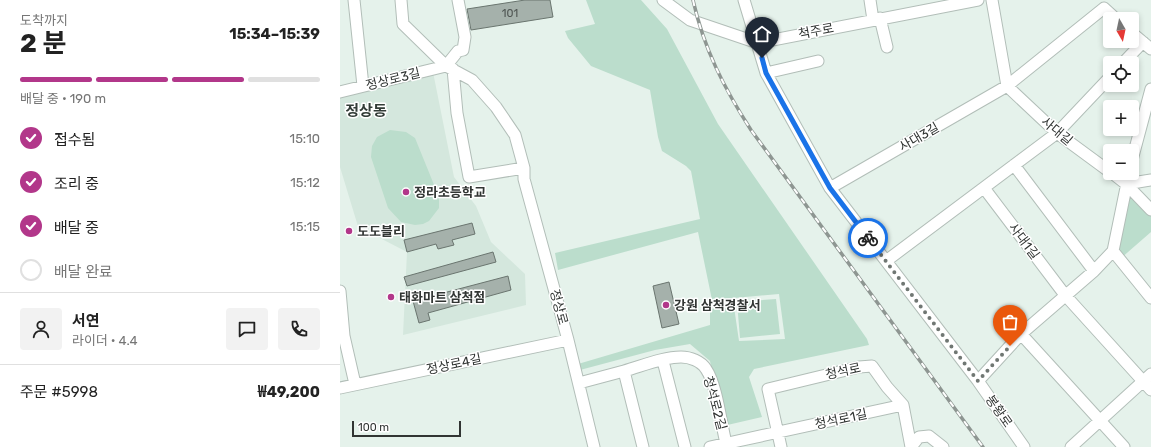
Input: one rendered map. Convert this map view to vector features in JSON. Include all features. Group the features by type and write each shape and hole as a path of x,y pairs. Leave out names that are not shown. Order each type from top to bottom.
{"street":[{"path":"354,0 363,86"},
{"name":"정상로","path":"401,0 403,24 449,68 472,80 496,107 515,135 524,168 524,179 579,382 594,447"},
{"path":"458,0 465,37 462,50 458,51 449,68 469,177 524,168"},
{"name":"척주로","path":"662,0 690,20 758,42 978,0"},
{"name":"봉황로","path":"744,0 758,42 766,73 830,188 978,381 1024,447"},
{"path":"870,0 887,47"},
{"path":"992,0 1007,86"},
{"path":"1007,86 1103,4 1110,12"},
{"path":"1133,56 1147,46 1139,39"},
{"path":"766,73 818,61"},
{"name":"정상로3길","path":"340,92 449,68"},
{"path":"886,261 1057,133 1103,84"},
{"name":"사대길","path":"1007,86 1057,133 1103,166"},
{"name":"사대3길","path":"830,188 1007,86"},
{"path":"1136,144 1151,89"},
{"path":"1014,166 1094,271"},
{"path":"1139,179 1151,180"},
{"path":"978,381 1021,334 1094,271 1113,251 1127,180"},
{"path":"1128,180 1151,210"},
{"name":"사대1길","path":"984,188 1065,295 1147,378 1151,390"},
{"path":"1113,251 1151,298"},
{"path":"340,291 342,336 355,384"},
{"path":"1021,334 1102,421 1124,447"},
{"name":"정상로4길","path":"340,388 568,340"},
{"name":"청석로2길","path":"579,382 682,357 694,359 705,368 712,383 726,444 710,447"},
{"path":"663,361 685,447"},
{"name":"청석로","path":"778,432 768,389 858,367 872,366 887,387 903,405"},
{"path":"624,371 643,447"},
{"path":"1071,447 1102,421 1147,378"},
{"path":"903,405 911,447"},
{"name":"청석로1길","path":"726,444 903,405"},
{"path":"778,432 781,447"},
{"path":"911,447 919,437 930,436 943,447"}],"shaded area":[{"name":"정라초등학교","path":"433,72 454,177 476,206 491,242 525,274 526,305 403,335 407,252 376,236 360,233 340,167 340,94"}],"green space":[{"path":"586,0 641,0 667,29 718,124 867,339 869,345 754,369 749,377 762,417 723,426 710,361 690,344 655,350 580,370 578,364 710,325 710,309 734,307 739,341 785,339 779,294 712,300 698,232 558,270 555,253 700,219 691,171 686,166 662,151 658,137 650,90 591,66 568,38 565,31 595,24"},
{"path":"390,130 406,132 415,138 439,197 439,208 429,221 423,224 415,225 401,222 388,208 371,157 372,146 377,137"},
{"path":"1127,187 1151,213 1151,232 1120,259 1110,248"},
{"path":"776,299 780,334 740,338 737,302"}],"building":[{"path":"525,0 550,0 553,17 471,30 467,9"},
{"path":"472,223 475,234 452,240 454,245 438,249 436,244 407,252 404,240"},
{"path":"493,252 496,262 407,286 404,277"},
{"path":"508,276 511,290 428,313 430,320 419,323 413,301"},
{"name":"강원 삼척경찰서","path":"669,282 679,324 662,328 653,286"}],"railway":[{"path":"693,0 703,35 716,68 732,99 751,130 983,447"}],"way so far":[{"path":"868,238 978,381 1010,346"}],"place":[{"name":"정라초등학교","path":"406,192"},
{"name":"도도블리","path":"349,231"},
{"name":"태화마트 삼척점","path":"391,297"},
{"name":"강원 삼척경찰서","path":"666,305"}],"district":[{"name":"정상동","path":"366,111"}],"route":[{"path":"762,58 766,73 830,188 868,238"}]}
